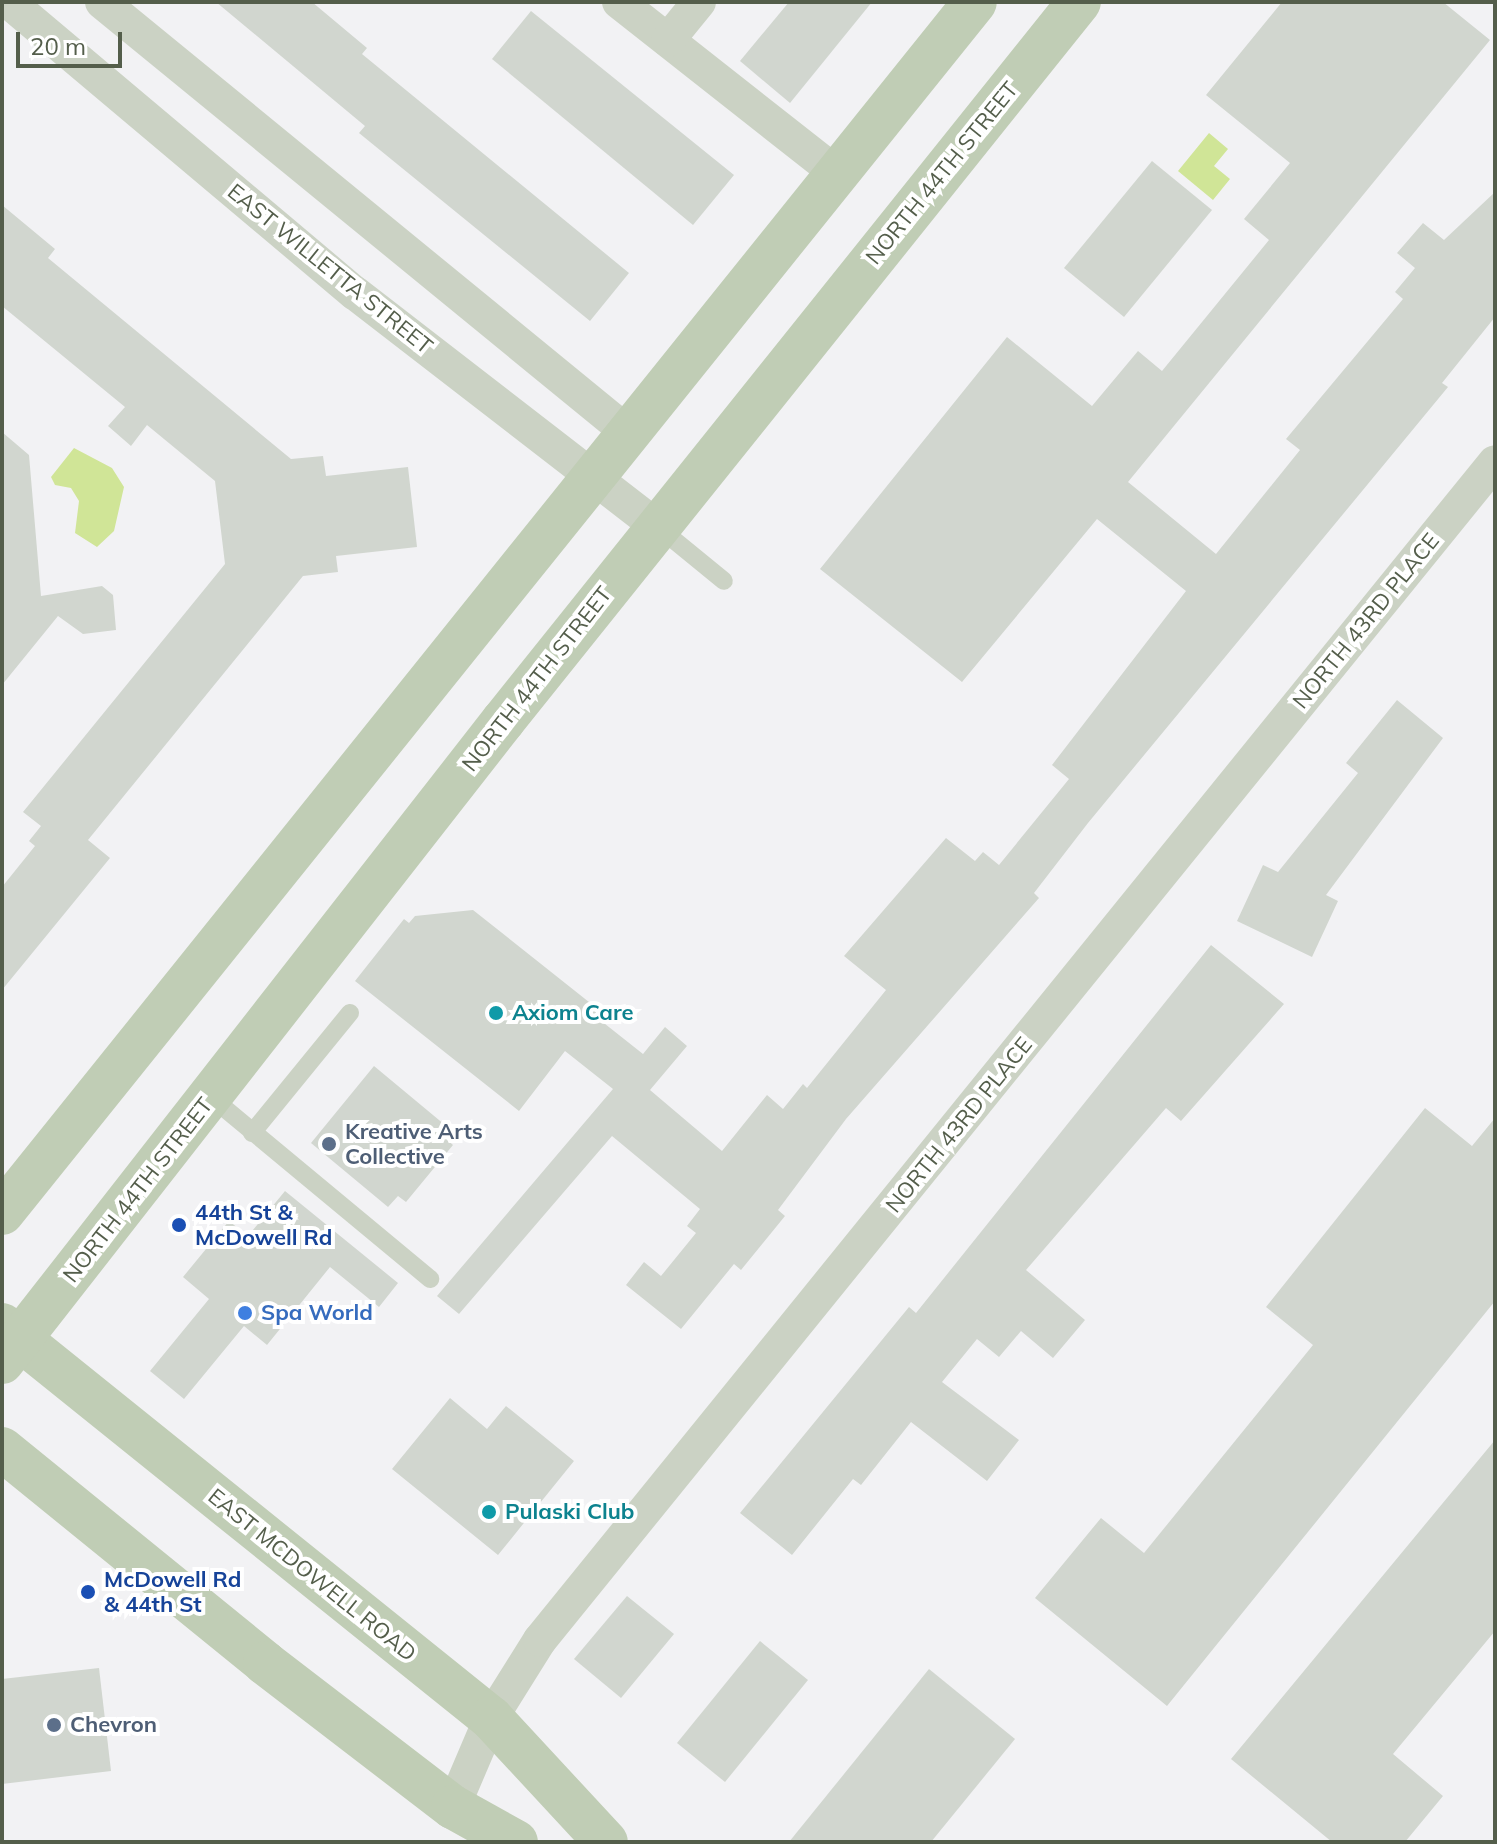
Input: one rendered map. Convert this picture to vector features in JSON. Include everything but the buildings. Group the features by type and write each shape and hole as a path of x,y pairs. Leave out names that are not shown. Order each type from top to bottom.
{"main road":[{"path":"2,1213 626,431 975,2"},
{"name":"NORTH 44TH STREET","path":"8,1342 211,1097 658,527 1079,2"},
{"name":"EAST MCDOWELL ROAD","path":"8,1342 491,1718 606,1842"},
{"path":"2,1449 453,1807 516,1842"}],"street":[{"name":"EAST WILLETTA STREET","path":"9,2 355,293 658,527"},
{"path":"102,2 626,431"},
{"path":"619,2 836,173"},
{"path":"668,40 699,2"},
{"name":"NORTH 43RD PLACE","path":"453,1807 491,1718 540,1640 1495,462"}],"lane":[{"path":"658,527 724,581"},
{"path":"252,1133 350,1013"},
{"path":"211,1097 430,1279"}],"shaded area":[{"path":"1209,133 1228,149 1214,166 1230,179 1213,200 1178,171"},
{"path":"74,448 112,468 124,487 114,531 97,547 75,533 79,501 71,488 55,485 51,477"}],"place":[{"name":"Axiom Care","path":"496,1013"},
{"name":"Kreative Arts Collective","path":"329,1144"},
{"name":"44th St & McDowell Rd","path":"179,1225"},
{"name":"Spa World","path":"245,1313"},
{"name":"Pulaski Club","path":"489,1512"},
{"name":"McDowell Rd & 44th St","path":"88,1592"},
{"name":"Chevron","path":"54,1725"}]}
